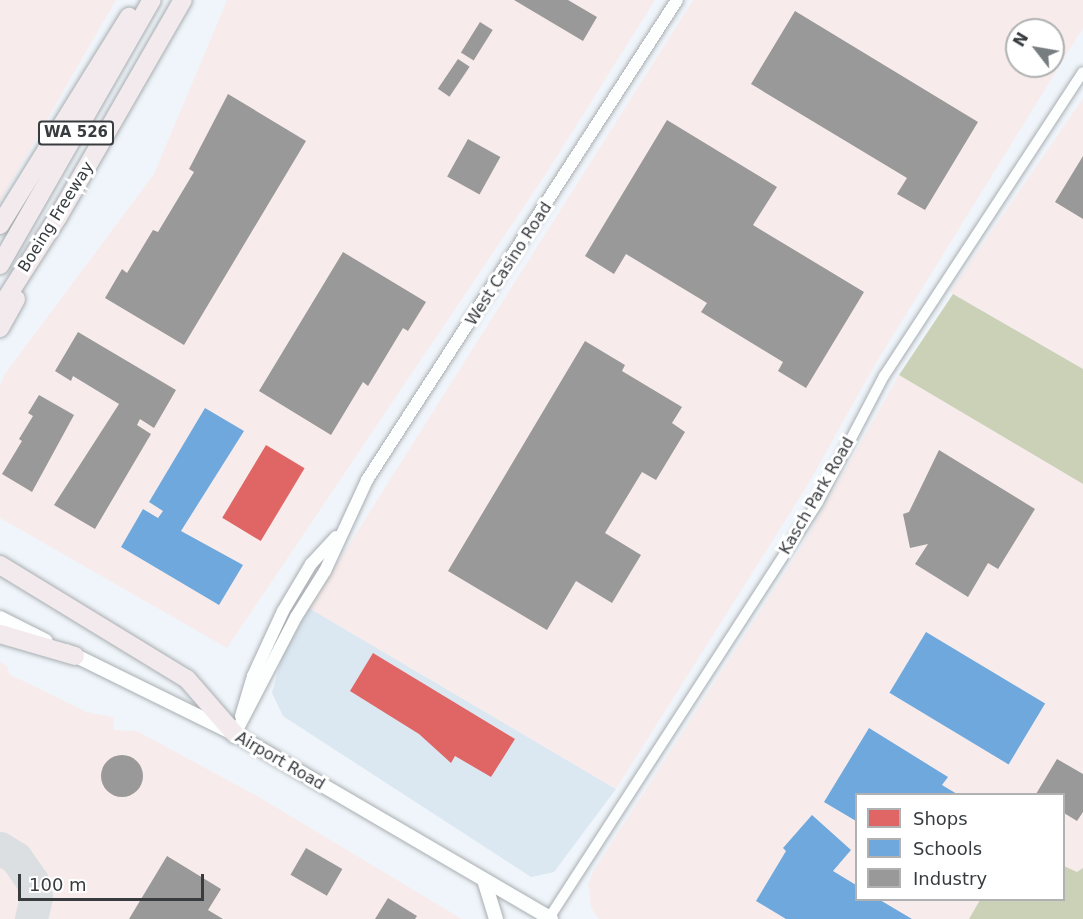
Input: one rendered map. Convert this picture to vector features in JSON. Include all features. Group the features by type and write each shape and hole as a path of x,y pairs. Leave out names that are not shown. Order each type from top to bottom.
{"highway":[{"path":"0,225 140,0"},
{"name":"Boeing Freeway","path":"0,265 152,0"},
{"name":"Boeing Freeway","path":"0,308 58,217 183,0"},
{"path":"0,328 58,217"},
{"path":"0,565 187,679 235,734"},
{"path":"0,634 75,656"}],"main road":[{"name":"Airport Road","path":"0,618 235,734 550,919"},
{"path":"484,880 496,919"}],"street":[{"name":"West Casino Road","path":"235,734 296,617 325,571 367,480 677,0"},
{"name":"Kasch Park Road","path":"550,919 818,502 885,376 1083,72"}],"shaded area":[{"path":"0,0 116,0 0,201"},
{"path":"227,0 655,0 544,177 227,648 0,518 0,387 4,375 154,174"},
{"path":"693,0 1083,0 1083,28 1065,57 1065,18 1005,18 1005,78 1052,78 876,363 807,486 616,789 309,608"},
{"path":"1083,98 1083,369 950,292"},
{"path":"899,375 1083,484 1083,885 1065,874 1065,793 855,793 855,901 979,901 969,919 599,919 591,908 588,884 594,870 802,546"},
{"path":"309,608 616,789 554,872 531,877 283,716 272,693 282,657"},
{"path":"0,662 7,666 9,674 87,712 113,717 114,730 137,731 259,797 462,919 0,919"}],"green space":[{"path":"953,294 1083,369 1083,484 899,375"},
{"path":"1065,866 1077,872 1083,868 1083,919 969,919 979,901 1065,901"}],"building: Shops":[{"path":"266,445 305,468 261,541 222,518"},
{"path":"373,653 515,739 491,777 455,756 451,763 419,734 350,691"}],"building: Schools":[{"path":"205,408 244,431 181,531 243,565 219,605 121,547 143,509 158,518 163,511 149,502"},
{"path":"926,632 1045,704 1009,764 889,693"},
{"path":"869,728 948,777 942,785 955,793 855,793 855,820 824,802"},
{"path":"812,815 851,850 833,871 855,884 855,901 882,901 912,919 786,919 756,901 786,851 783,848"}],"building: Industry":[{"path":"514,0 568,0 597,17 583,41"},
{"path":"795,11 978,122 925,210 897,194 907,178 751,84"},
{"path":"480,22 493,30 474,60 461,53"},
{"path":"458,59 470,67 449,97 438,89"},
{"path":"228,94 306,141 184,345 105,298 122,269 127,273 153,230 158,232 194,172 189,169"},
{"path":"667,120 777,187 753,225 864,292 806,388 778,371 783,362 701,312 707,303 626,254 614,274 585,256"},
{"path":"468,139 500,157 480,195 447,177"},
{"path":"1083,156 1083,219 1055,202"},
{"path":"343,252 426,302 408,331 403,328 368,386 363,382 331,435 259,391"},
{"path":"78,332 176,390 154,428 140,419 137,425 151,434 95,529 54,505 119,404 73,376 71,381 55,371"},
{"path":"585,341 625,365 622,371 682,407 672,423 685,432 656,480 642,472 605,533 641,555 612,603 576,581 547,630 448,571"},
{"path":"39,395 74,415 32,492 2,474 22,441 19,439 33,416 28,413"},
{"path":"939,450 1035,509 998,569 988,563 968,597 915,564 928,544 910,548 903,514 909,512"},
{"path":"122,755 137,761 143,776 137,791 122,797 107,791 101,776 107,761"},
{"path":"1057,759 1083,774 1083,812 1077,821 1065,814 1065,793 1037,793"},
{"path":"306,848 342,869 327,896 290,875"},
{"path":"167,856 221,889 208,910 223,919 129,919"},
{"path":"388,898 417,916 415,919 375,919"}],"taxiway":[{"path":"0,848 16,858 32,881 36,897 31,919"}]}
